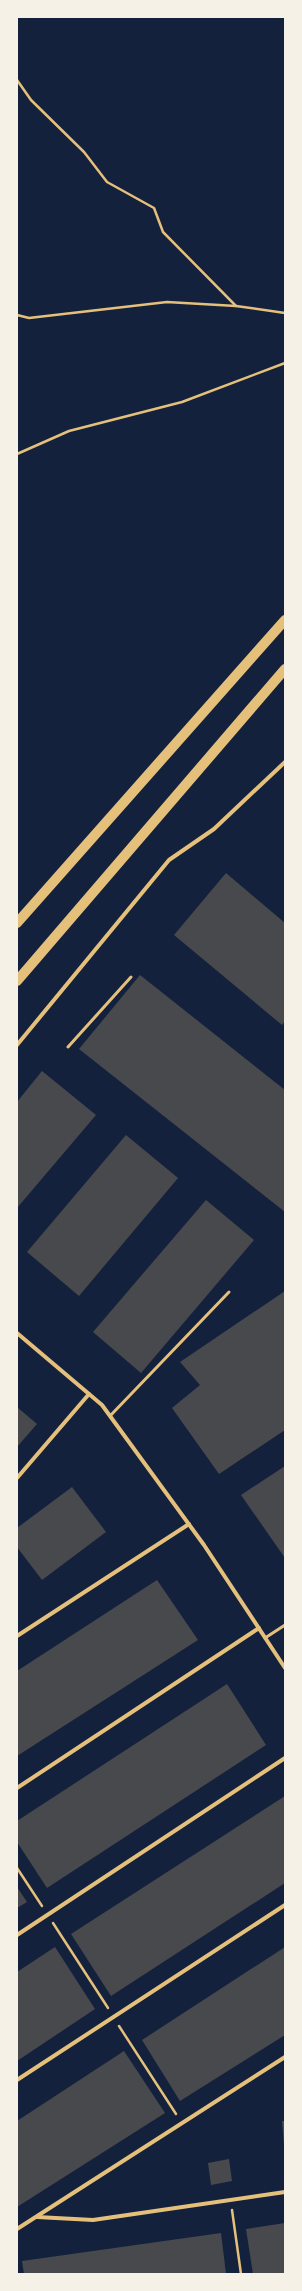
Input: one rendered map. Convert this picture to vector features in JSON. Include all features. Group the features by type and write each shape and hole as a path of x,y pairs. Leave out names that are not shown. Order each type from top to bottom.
{"main road":[{"path":"17,923 285,620"},
{"path":"17,981 285,669"}],"street":[{"path":"17,1045 169,860 214,829 285,762"},
{"path":"17,1333 102,1405 188,1524 285,1668"},
{"path":"17,1478 89,1394"},
{"path":"17,1636 188,1524"},
{"path":"17,1788 259,1628"},
{"path":"17,1935 285,1758"},
{"path":"17,2080 285,1905"},
{"path":"17,2229 285,2057"},
{"path":"36,2217 93,2220 285,2192"}],"lane":[{"path":"68,1047 131,977"},
{"path":"110,1416 229,1292"},
{"path":"265,1638 285,1625"}],"path":[{"path":"17,80 31,100 84,152 106,182 154,208 163,232 236,306"},
{"path":"17,315 28,318 167,302 236,306 285,313"},
{"path":"17,454 69,431 182,402 285,363"},
{"path":"17,1868 182,2123"},
{"path":"231,2200 241,2274"}],"building":[{"path":"226,873 285,923 285,1021 282,1025 174,935"},
{"path":"140,975 285,1090 285,1212 79,1049"},
{"path":"42,1071 96,1115 17,1208 17,1102"},
{"path":"126,1135 178,1178 79,1296 27,1252"},
{"path":"206,1200 254,1240 141,1373 93,1332"},
{"path":"285,1291 285,1430 219,1474 172,1408 200,1385 180,1362"},
{"path":"17,1407 37,1424 17,1447"},
{"path":"285,1466 285,1558 241,1495"},
{"path":"72,1487 106,1532 42,1580 17,1547 17,1528"},
{"path":"157,1580 198,1640 17,1756 17,1671"},
{"path":"227,1684 266,1745 47,1888 17,1842 17,1821"},
{"path":"285,1796 285,1883 111,1996 71,1934"},
{"path":"17,1887 27,1902 17,1908"},
{"path":"55,1947 95,2009 17,2061 17,1972"},
{"path":"285,1947 285,2035 180,2101 142,2040"},
{"path":"124,2051 165,2113 17,2207 17,2121"},
{"path":"282,2121 285,2121 285,2145 284,2145"},
{"path":"229,2159 232,2181 211,2185 208,2163"},
{"path":"285,2223 285,2274 253,2274 246,2229"},
{"path":"221,2233 226,2274 24,2274 22,2261"}]}
